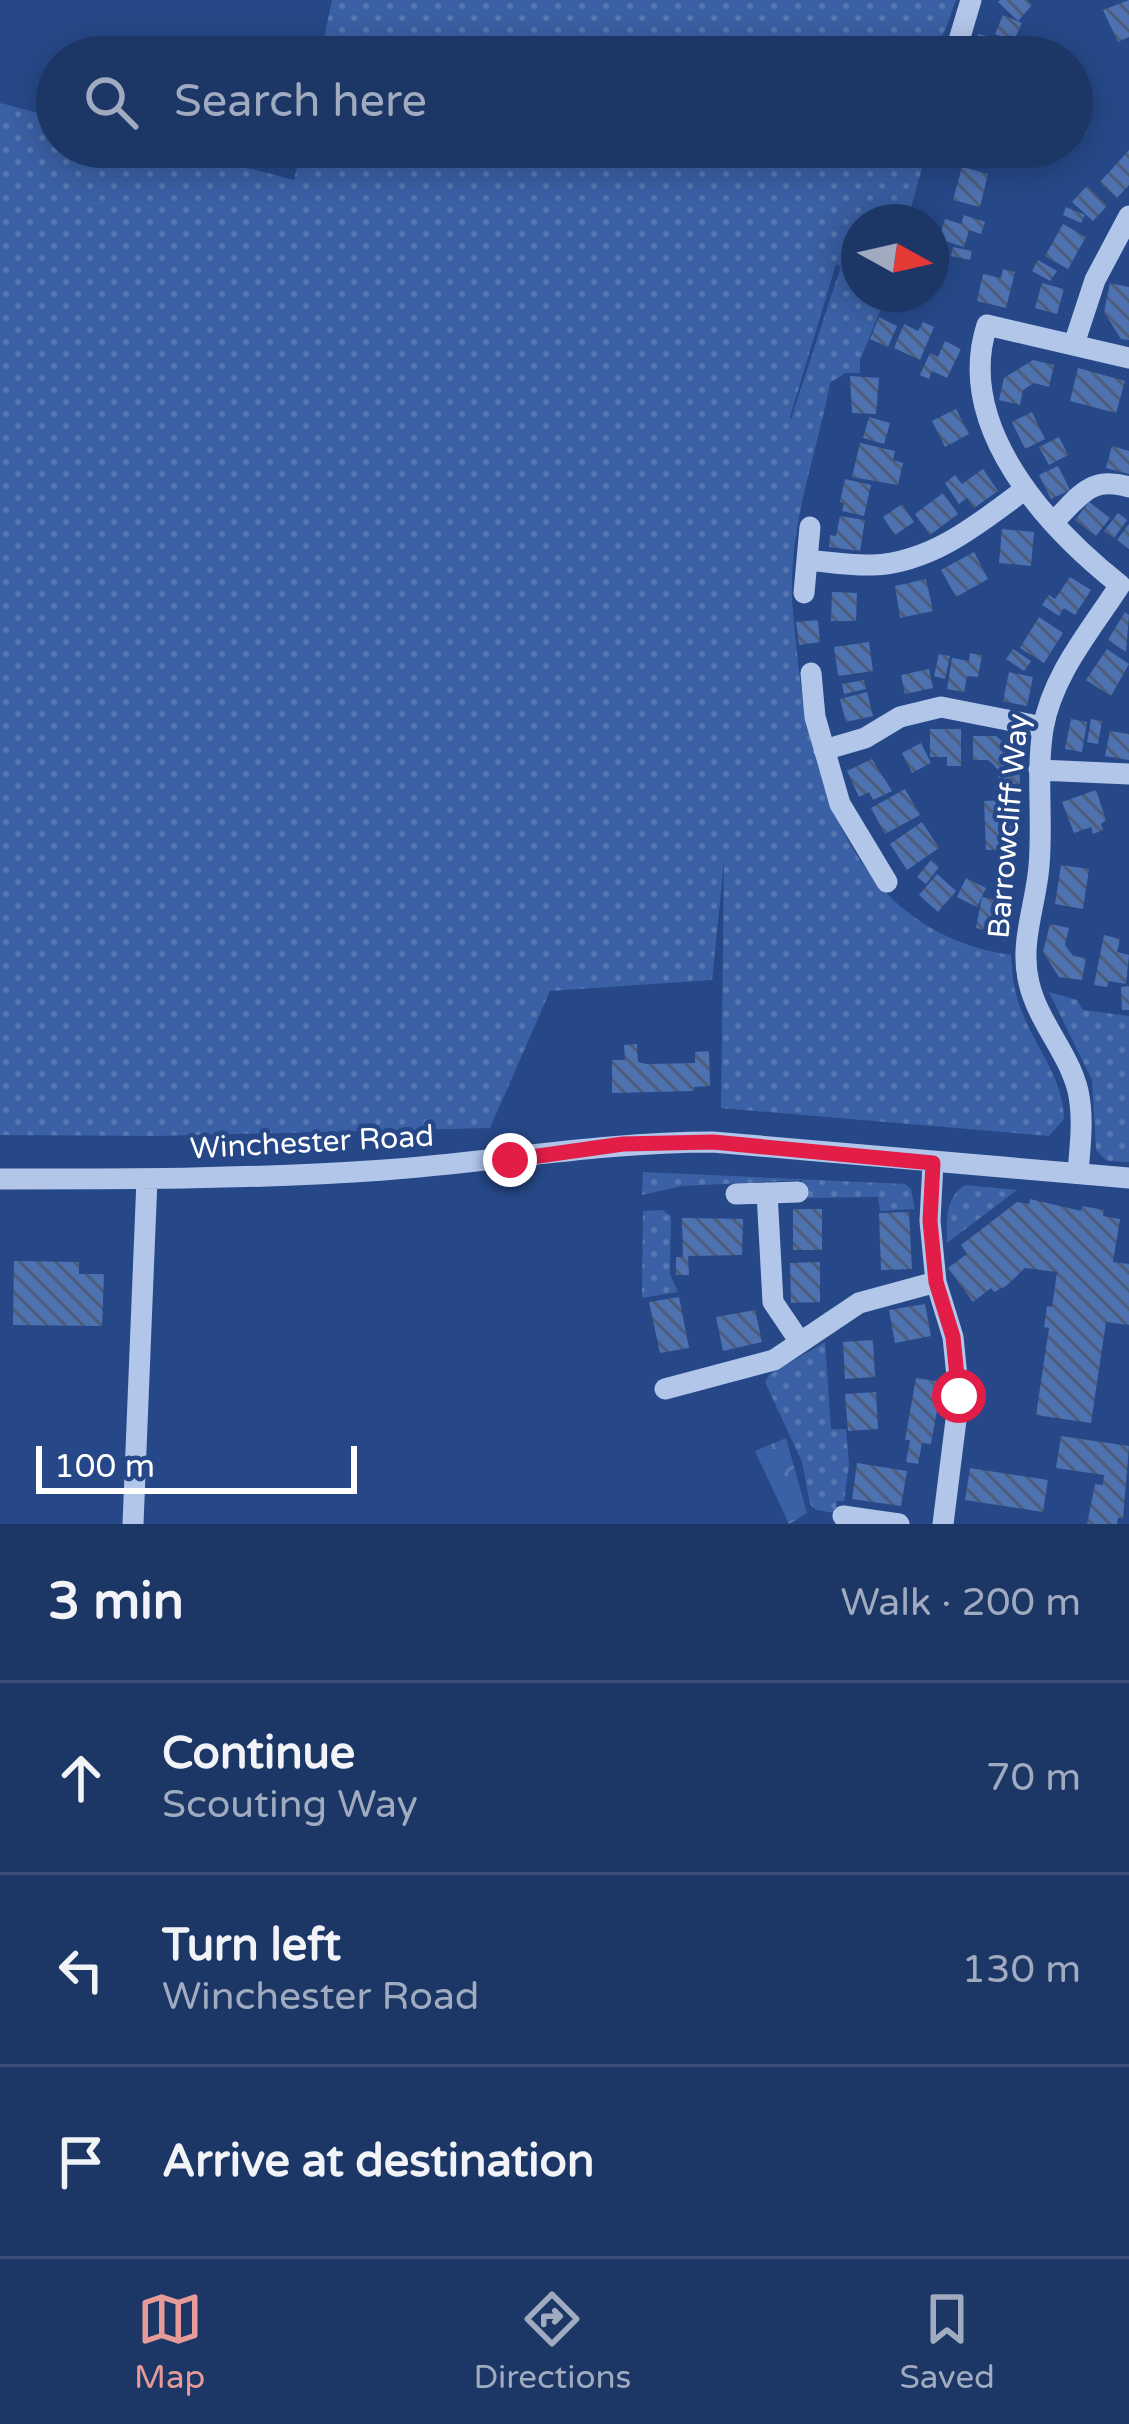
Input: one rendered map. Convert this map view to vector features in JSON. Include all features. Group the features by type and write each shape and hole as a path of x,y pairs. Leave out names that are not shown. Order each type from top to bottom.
{"street":[{"path":"960,36 971,0"},
{"path":"1129,216 1095,280 1074,344 1129,358"},
{"name":"Barrowcliff Way","path":"1074,344 987,325 980,359 982,405 1024,490 1120,585 1058,681 1043,727 1040,866 1025,949 1028,980 1040,1016 1077,1088 1078,1173"},
{"path":"1053,522 1097,483 1108,481 1129,488"},
{"path":"807,560 871,565 912,559 962,533 1024,490"},
{"path":"804,593 810,526"},
{"path":"812,674 815,717 840,804 887,882"},
{"path":"824,750 865,738 900,717 941,707 1043,727"},
{"path":"1039,770 1129,774"},
{"name":"Winchester Road","path":"0,1179 382,1170 660,1142 713,1142 1129,1178"},
{"path":"933,1163 930,1221 936,1282 953,1337 959,1396 943,1524"},
{"path":"133,1524 147,1179"},
{"path":"736,1194 798,1192"},
{"path":"766,1193 773,1302 800,1342"},
{"path":"665,1389 774,1360 859,1303 936,1282"},
{"path":"843,1516 899,1524"}],"green space":[{"path":"332,0 956,0 942,36 324,36"},
{"path":"0,103 36,112 36,168 248,168 294,180 297,168 922,168 912,204 841,204 841,266 841,312 880,312 860,360 860,373 845,373 830,383 801,506 792,598 804,704 830,802 879,885 915,918 958,941 1011,955 1019,1005 1054,1076 1064,1119 1049,1136 721,1108 724,862 712,980 550,991 490,1128 0,1135","holes":["836,264 841,266 790,417"]},
{"path":"1049,992 1077,1000 1083,1010 1129,1016 1129,1162 1107,1161 1096,1150 1092,1080"},
{"path":"643,1172 905,1184 911,1189 915,1209 880,1211 878,1197 804,1198 802,1180 682,1186 642,1195"},
{"path":"965,1185 1017,1190 947,1243 950,1203"},
{"path":"662,1210 671,1216 670,1274 678,1292 642,1298 643,1211"},
{"path":"825,1342 831,1429 846,1429 849,1465 844,1501 837,1501 835,1513 816,1510 810,1504 802,1462 765,1382 769,1375"},
{"path":"786,1438 807,1513 789,1524 755,1451"}],"building":[{"path":"1000,0 1027,0 1032,5 1018,21"},
{"path":"1129,0 1129,37 1118,42 1103,10"},
{"path":"1003,15 1022,23 1016,36 995,34"},
{"path":"1129,150 1129,185 1117,198 1100,182"},
{"path":"962,168 988,174 980,207 953,200"},
{"path":"1087,186 1107,206 1093,221 1072,202"},
{"path":"1066,207 1085,215 1081,223 1063,215"},
{"path":"964,215 985,222 981,234 969,230 964,247 949,242 949,220 961,224"},
{"path":"1063,224 1086,237 1068,269 1045,256"},
{"path":"953,247 972,251 970,260 951,256"},
{"path":"1038,260 1057,271 1050,281 1032,271"},
{"path":"1003,269 1015,272 1006,308 977,301 983,274 1001,278"},
{"path":"1042,283 1064,289 1057,314 1035,308"},
{"path":"1110,283 1129,287 1129,340 1121,339 1104,312"},
{"path":"879,317 897,326 888,347 870,339"},
{"path":"923,322 934,327 920,360 894,348 904,324 918,331"},
{"path":"945,341 961,349 947,378 932,371 929,379 920,375 930,353 938,357"},
{"path":"1033,360 1054,365 1049,387 1034,383 1023,390 1020,405 999,400 1004,378"},
{"path":"1078,368 1125,381 1116,413 1070,401"},
{"path":"850,376 879,378 876,414 852,413"},
{"path":"956,409 969,434 945,447 932,421"},
{"path":"1032,412 1045,439 1025,449 1012,422"},
{"path":"869,417 890,423 884,444 863,438"},
{"path":"1059,437 1068,455 1049,465 1039,447"},
{"path":"860,443 895,451 893,460 903,463 898,485 852,477"},
{"path":"1112,446 1129,451 1129,474 1106,468"},
{"path":"1058,466 1070,490 1051,499 1039,475"},
{"path":"983,469 998,491 974,508 967,498 959,504 945,483 955,475 962,484"},
{"path":"845,479 871,485 864,516 842,511"},
{"path":"943,493 958,514 930,535 915,514"},
{"path":"1089,502 1110,518 1096,536 1075,520"},
{"path":"902,504 914,522 895,535 883,517"},
{"path":"1118,513 1127,520 1114,538 1104,531"},
{"path":"840,516 865,520 860,551 829,547"},
{"path":"1129,524 1129,549 1117,540"},
{"path":"1002,529 1034,532 1031,566 999,563"},
{"path":"974,552 988,579 956,597 941,570"},
{"path":"1070,577 1091,590 1075,615 1064,608 1059,616 1042,605 1049,595 1055,599"},
{"path":"926,579 933,611 900,618 895,586"},
{"path":"832,592 857,593 856,621 831,621"},
{"path":"1125,612 1129,615 1126,652 1108,640"},
{"path":"1039,617 1063,633 1044,663 1020,648"},
{"path":"818,620 820,642 799,645 796,622"},
{"path":"869,642 873,671 838,676 834,647"},
{"path":"1013,649 1031,661 1024,671 1006,659"},
{"path":"1107,649 1129,664 1111,696 1086,680"},
{"path":"970,653 982,655 978,677 967,676 964,692 947,689 952,658 969,661"},
{"path":"939,654 950,656 945,679 934,676"},
{"path":"929,669 933,688 905,694 901,675"},
{"path":"1009,672 1033,677 1027,706 1003,701"},
{"path":"864,680 866,689 844,694 842,684"},
{"path":"867,692 873,716 846,722 840,699"},
{"path":"1071,719 1087,722 1082,752 1065,749"},
{"path":"1091,719 1102,721 1098,744 1087,742"},
{"path":"930,729 961,729 961,766 947,766 947,757 930,757"},
{"path":"1110,731 1129,734 1129,760 1105,756"},
{"path":"973,736 996,736 1019,757 1020,784 999,784 993,764 973,760"},
{"path":"921,743 931,763 912,773 902,753"},
{"path":"872,759 892,791 873,800 869,792 859,797 847,771"},
{"path":"905,789 920,815 885,834 871,808"},
{"path":"1096,790 1106,820 1101,824 1103,830 1093,834 1091,827 1074,833 1062,802"},
{"path":"1012,800 1015,849 986,850 984,801"},
{"path":"922,822 939,848 907,870 890,844"},
{"path":"931,860 939,867 926,884 917,877"},
{"path":"1061,865 1089,869 1083,909 1055,904"},
{"path":"937,874 956,891 938,912 919,895"},
{"path":"966,878 986,888 977,907 957,897"},
{"path":"982,897 1014,904 1006,941 976,928"},
{"path":"1050,924 1069,928 1065,945 1073,956 1086,958 1082,980 1059,977 1043,952"},
{"path":"1104,935 1120,939 1117,952 1129,955 1126,984 1094,985"},
{"path":"1129,986 1129,1010 1122,1010 1121,987"},
{"path":"637,1044 638,1062 646,1064 695,1063 695,1052 709,1051 710,1086 694,1087 694,1091 612,1093 612,1060 625,1060 624,1045"},
{"path":"1030,1199 1081,1211 1082,1206 1104,1210 1103,1216 1120,1219 1113,1262 1129,1264 1129,1325 1106,1322 1091,1423 1036,1415 1049,1328 1044,1327 1047,1306 1052,1307 1057,1272 1025,1268 1006,1286 994,1292 991,1288 973,1302 948,1268 967,1254 961,1245 1017,1202 1029,1204"},
{"path":"793,1209 822,1209 822,1250 793,1250"},
{"path":"909,1212 912,1269 881,1270 879,1213"},
{"path":"682,1218 743,1219 742,1255 688,1256 689,1275 676,1275 676,1257 683,1257"},
{"path":"14,1261 79,1262 79,1274 104,1274 102,1326 13,1325"},
{"path":"820,1262 820,1302 791,1303 790,1263"},
{"path":"679,1297 689,1348 660,1353 649,1302"},
{"path":"925,1304 931,1336 895,1343 889,1310"},
{"path":"755,1310 762,1342 723,1351 716,1317"},
{"path":"873,1340 875,1377 845,1379 843,1342"},
{"path":"916,1378 942,1382 931,1444 922,1443 918,1464 906,1462 910,1440 905,1440"},
{"path":"876,1392 878,1429 848,1431 845,1394"},
{"path":"1061,1436 1129,1446 1123,1518 1117,1524 1087,1524 1095,1484 1103,1485 1104,1475 1056,1468"},
{"path":"857,1463 907,1471 901,1506 852,1499"},
{"path":"970,1468 1048,1480 1043,1512 965,1500"}],"route":[{"path":"510,1160 623,1144 713,1142 933,1163 930,1221 936,1282 953,1337 959,1396"}]}
